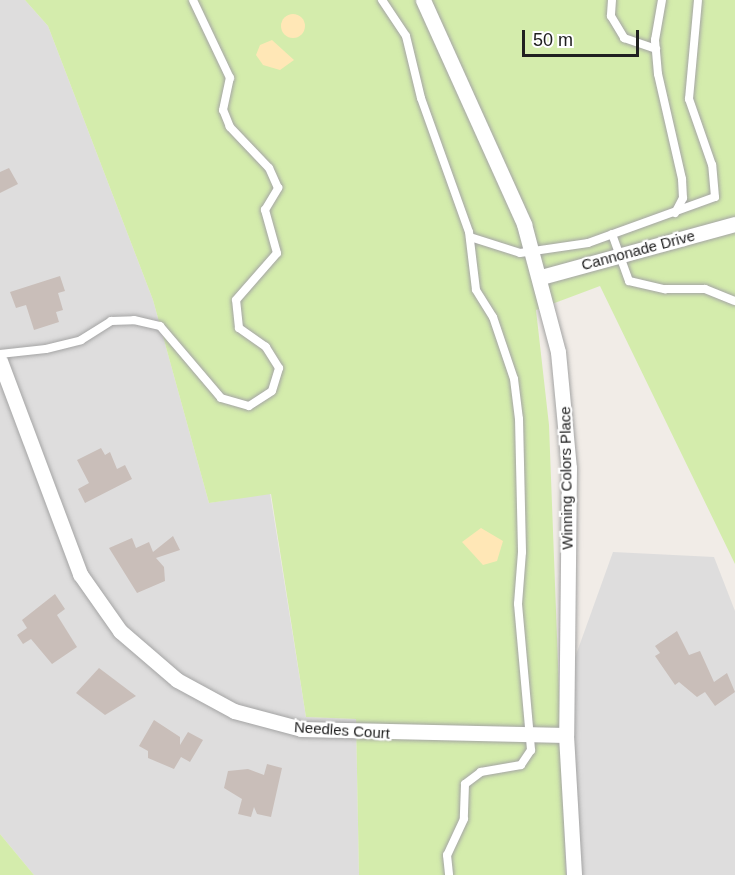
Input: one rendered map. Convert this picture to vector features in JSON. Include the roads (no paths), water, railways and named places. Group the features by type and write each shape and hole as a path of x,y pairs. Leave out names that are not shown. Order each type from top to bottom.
{"street":[{"name":"Winning Colors Place","path":"423,0 505,175 541,277 558,352 569,468 566,735 574,875"},
{"name":"Cannonade Drive","path":"541,277 735,224"},
{"name":"Needles Court","path":"0,361 80,574 120,631 177,680 234,711 301,729 566,735"}],"lane":[{"path":"0,354 46,349 81,340 111,321 134,320 160,326 221,398 249,406 272,391 279,368 266,347 239,328 236,300 278,253 265,210 278,188 269,168 230,127 223,110 230,78 193,0"},
{"path":"382,0 406,36 421,98 470,237 476,290 493,317 514,379 522,509 521,670 531,734 531,750 521,765 482,772 465,784 464,819 447,855 450,875"},
{"path":"612,0 611,16 624,38 656,49"},
{"path":"662,0 656,49 682,179 683,198 674,214"},
{"path":"470,237 512,251 588,243 674,214 714,197 712,165 689,99 698,0"},
{"path":"612,234 629,281 665,290 705,289 735,301"}]}
